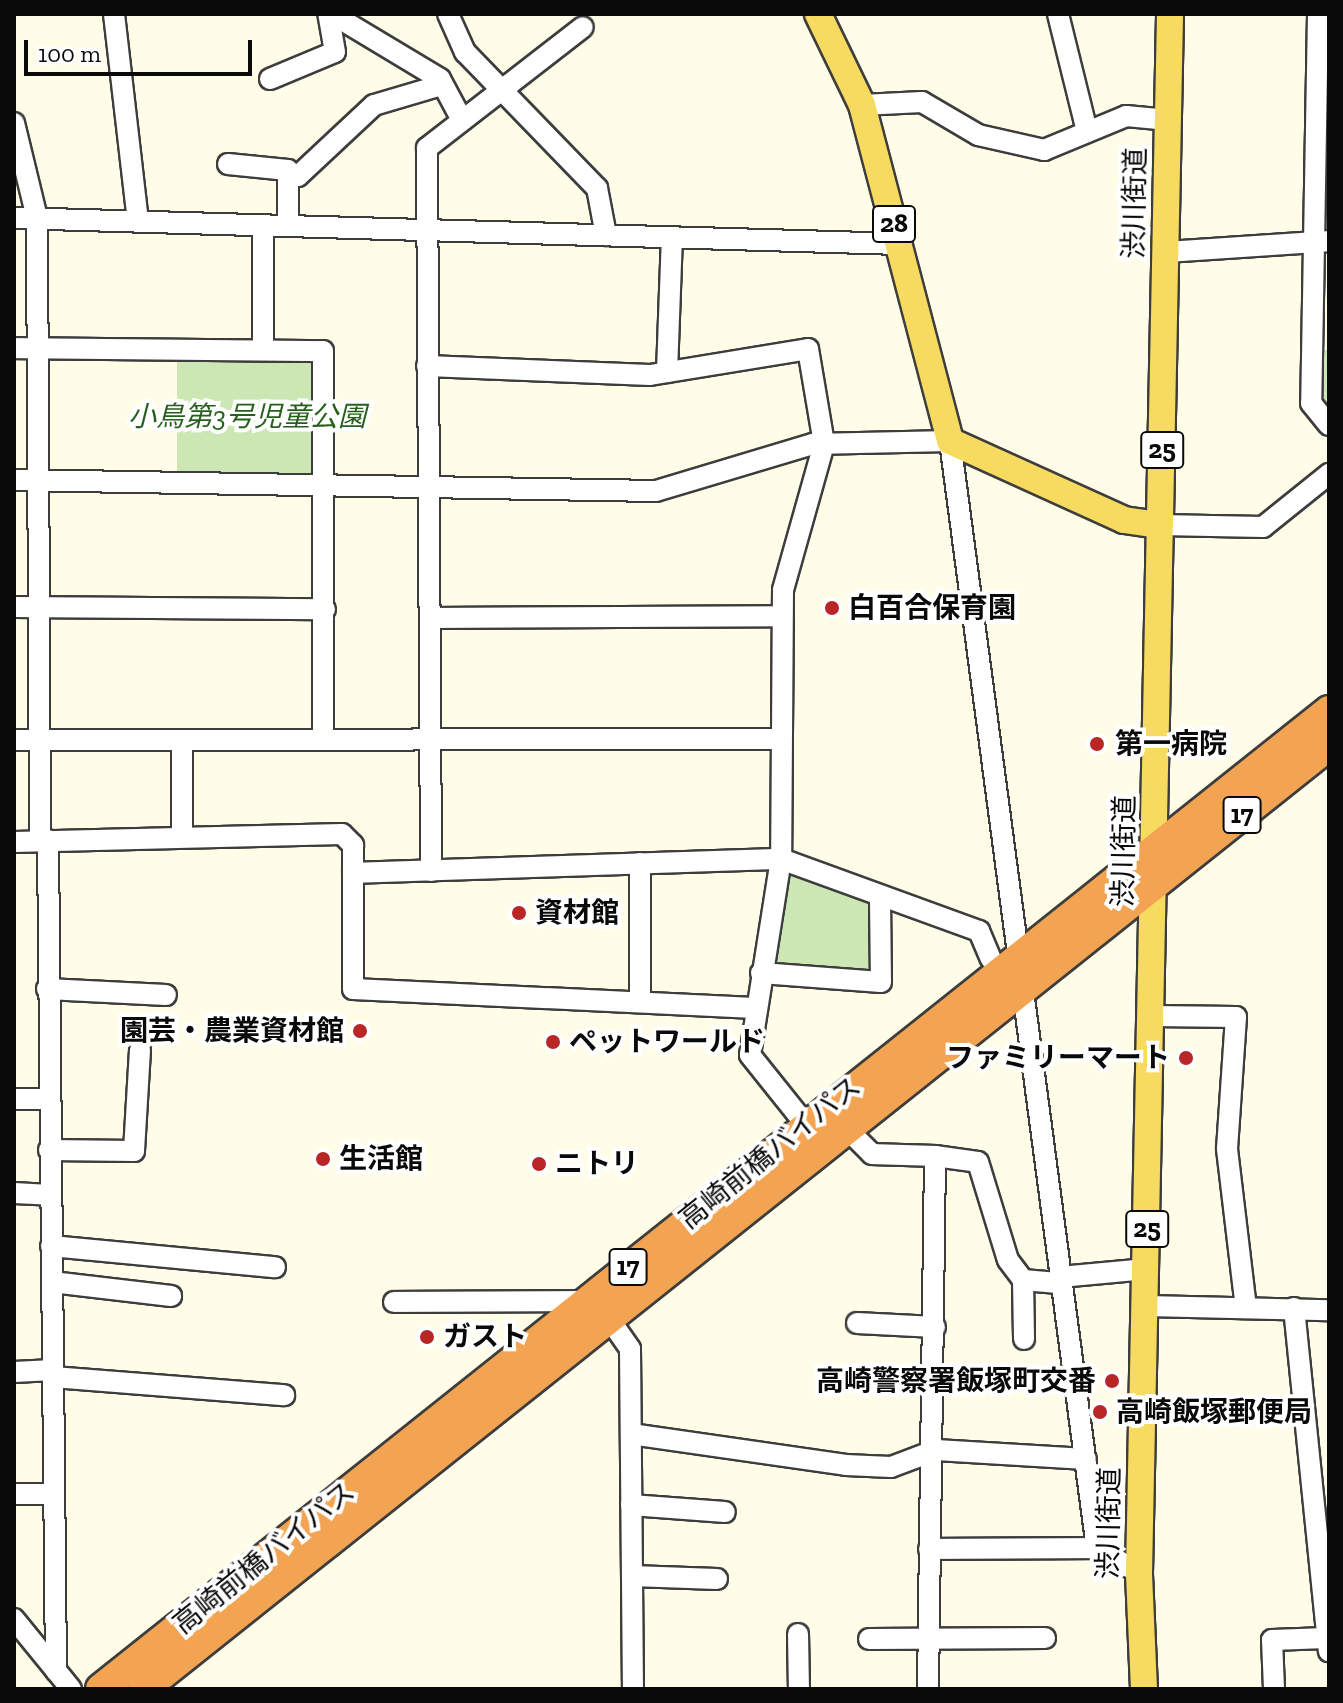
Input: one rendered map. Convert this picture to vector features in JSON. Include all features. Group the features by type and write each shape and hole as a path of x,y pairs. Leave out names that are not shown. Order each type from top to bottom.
{"highway":[{"name":"高崎前橋バイパス","path":"101,1689 806,1125 1004,958 1157,848 1329,711"},
{"name":"高崎前橋バイパス","path":"143,1689 1329,745"}],"main road":[{"name":"28","path":"818,14 862,105 950,441"},
{"name":"渋川街道","path":"1144,1689 1139,1573 1157,848 1170,14"},
{"path":"950,441 1124,520 1160,525"}],"street":[{"path":"114,14 138,221"},
{"path":"270,79 335,52 330,14"},
{"path":"330,14 440,79 438,86"},
{"path":"448,14 465,52 597,188 606,235"},
{"path":"1058,14 1086,127"},
{"path":"1318,14 1323,123 1321,242 1311,403 1329,425"},
{"path":"431,871 427,148 583,27"},
{"path":"438,86 462,120"},
{"path":"228,164 298,176 374,105 438,86"},
{"path":"862,105 922,102 978,135 1044,150 1086,127 1126,116 1169,120"},
{"path":"14,123 37,218 39,740 47,989 56,1671"},
{"path":"288,175 288,226"},
{"path":"14,218 899,244"},
{"path":"263,225 263,350"},
{"path":"667,372 672,237"},
{"path":"1165,252 1321,242"},
{"path":"14,348 323,351 327,359 323,740"},
{"path":"427,366 667,372 808,349 824,444 782,616 781,859 755,1008 750,1055 806,1125"},
{"path":"14,480 656,491 824,444 950,441 1004,958"},
{"path":"1160,525 1263,527 1329,474"},
{"path":"14,607 325,609"},
{"path":"431,618 782,616"},
{"path":"14,740 781,739"},
{"path":"182,740 182,837"},
{"path":"14,842 342,834 352,840 353,989 755,1008"},
{"path":"353,873 781,859 979,931 1004,958 1022,991 1097,1548"},
{"path":"640,863 640,1002"},
{"path":"761,973 881,982 880,897"},
{"path":"47,989 166,995"},
{"path":"1152,1016 1236,1017 1227,1149 1246,1308"},
{"path":"49,1150 134,1151 140,1050"},
{"path":"14,1099 48,1099"},
{"path":"848,1130 872,1154 970,1158 985,1170 1008,1260 1023,1280 1024,1339"},
{"path":"928,1689 929,1549 936,1450 935,1156"},
{"path":"14,1193 50,1195"},
{"path":"51,1246 275,1267"},
{"path":"1023,1280 1060,1280 1147,1269"},
{"path":"52,1282 171,1296"},
{"path":"394,1302 585,1301"},
{"path":"1146,1306 1329,1310"},
{"path":"1274,1689 1272,1640 1328,1645 1315,1571 1323,1501 1294,1308"},
{"path":"610,1320 630,1349 633,1689"},
{"path":"857,1323 935,1327"},
{"path":"14,1372 284,1395"},
{"path":"631,1434 864,1466 904,1464 936,1450 1086,1459"},
{"path":"14,1494 54,1494"},
{"path":"631,1505 725,1512"},
{"path":"929,1549 1097,1548 1139,1573"},
{"path":"632,1576 717,1579"},
{"path":"14,1619 71,1689"},
{"path":"798,1634 799,1689"},
{"path":"869,1639 1045,1638"}],"green space":[{"path":"1318,350 1329,350 1329,416 1318,403"},
{"name":"小鳥第3号児童公園","path":"177,356 311,357 318,364 318,470 312,479 177,478"},
{"path":"794,867 870,898 876,974 772,961 783,872"}],"waterway":[{"path":"38,857 39,900"}],"place":[{"name":"白百合保育園","path":"832,608"},
{"name":"第一病院","path":"1097,744"},
{"name":"資材館","path":"519,913"},
{"name":"園芸・農業資材館","path":"360,1031"},
{"name":"ペットワールド","path":"553,1042"},
{"name":"ファミリーマート","path":"1186,1058"},
{"name":"生活館","path":"323,1159"},
{"name":"ニトリ","path":"539,1164"},
{"name":"ガスト","path":"427,1337"},
{"name":"高崎警察署飯塚町交番","path":"1112,1381"},
{"name":"高崎飯塚郵便局","path":"1100,1412"}]}
